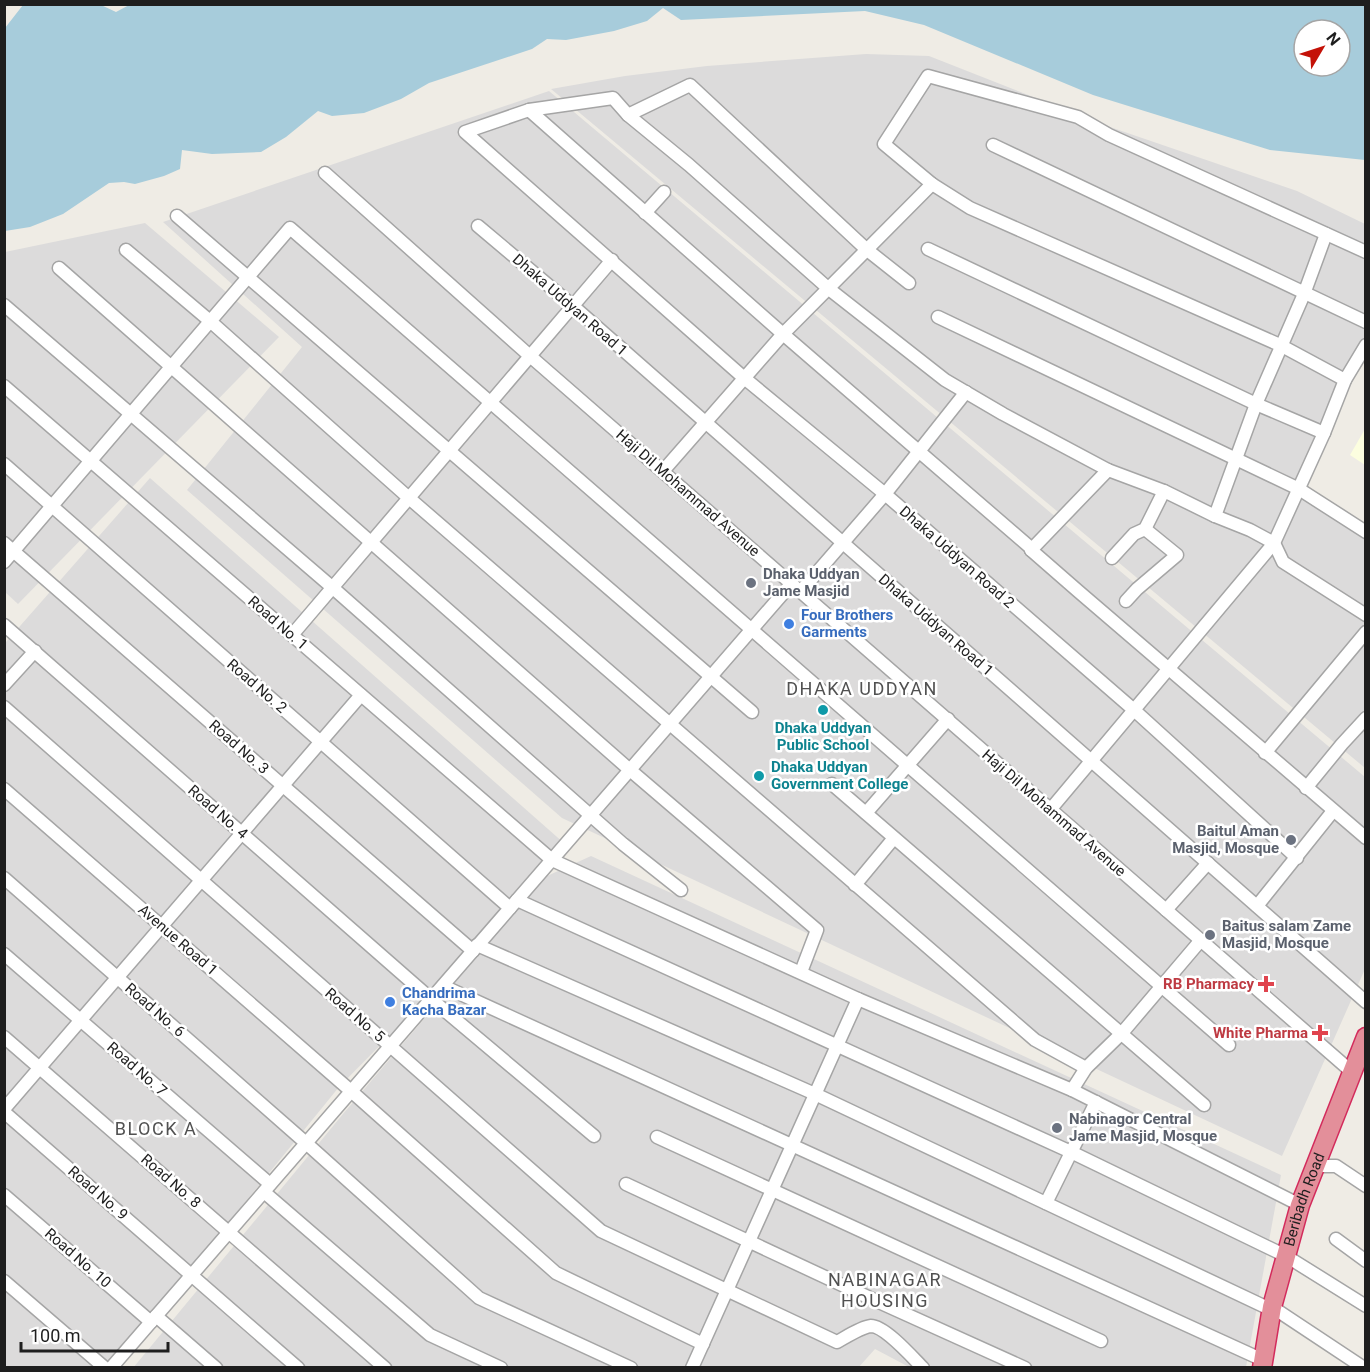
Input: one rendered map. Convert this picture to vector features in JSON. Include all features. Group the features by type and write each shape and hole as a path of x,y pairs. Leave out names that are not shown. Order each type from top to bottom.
{"highway":[{"name":"Beribadh Road","path":"1262,1364 1272,1309 1300,1205 1364,1042"}],"street":[{"path":"1345,380 1280,345 970,208 932,184 884,144 927,76 1078,117 1109,135 1365,252"},
{"path":"628,116 690,85 866,249 909,283"},
{"path":"529,110 613,98 628,116 689,165 828,289 945,380 1108,470 1164,491 1274,543 1283,562 1365,615"},
{"path":"529,110 1168,670 1365,838"},
{"name":"Dhaka Uddyan Road 2","path":"529,110 465,132 743,378 885,495 1134,710 1297,858"},
{"path":"993,146 1365,322"},
{"name":"Haji Dil Mohammad Avenue","path":"325,173 530,356 1352,1072"},
{"path":"663,471 783,334 932,184"},
{"path":"645,213 663,192"},
{"path":"177,216 752,712"},
{"name":"Dhaka Uddyan Road 1","path":"478,226 573,306 1365,1002"},
{"path":"4,562 9,547 52,506 290,228 1229,1046"},
{"path":"1215,516 1256,404 1304,294 1326,234"},
{"path":"928,249 1256,404 1324,433"},
{"path":"126,250 1035,1040 1086,1068"},
{"path":"292,635 612,260"},
{"path":"58,268 630,770 817,930 801,972"},
{"path":"4,305 333,588 623,844 681,890"},
{"path":"938,317 1299,489 1365,532"},
{"path":"1050,810 1274,543 1324,433 1345,380 1365,345"},
{"name":"Road No. 1","path":"4,386 552,860 858,999 1072,1090 1300,1205"},
{"path":"119,1365 192,1274 751,629 842,543 885,495 966,392"},
{"name":"Road No. 2","path":"4,464 321,742 514,904 837,1045 1071,1152 1286,1256 1365,1306"},
{"path":"1031,550 1108,470"},
{"path":"1112,558 1134,534 1145,529 1164,491"},
{"path":"1126,601 1177,555 1145,529"},
{"name":"Road No. 3","path":"9,547 475,948 815,1094 1272,1309 1364,1368"},
{"name":"Road No. 4","path":"4,625 431,999 594,1136"},
{"path":"1265,753 1365,632"},
{"path":"4,685 34,651"},
{"path":"4,1111 361,695"},
{"name":"Road No. 5","path":"4,707 601,1231 726,1292 837,1342 869,1326 878,1328"},
{"path":"1306,788 1365,718"},
{"path":"866,813 948,719"},
{"path":"832,784 1204,1104"},
{"name":"Avenue Road 1","path":"4,789 556,1272 703,1344"},
{"path":"1257,906 1333,811"},
{"path":"855,885 894,838"},
{"path":"1166,910 1208,863"},
{"name":"Road No. 6","path":"4,878 479,1298 631,1368"},
{"path":"1072,1090 1086,1068 1122,1033 1201,940"},
{"name":"Road No. 7","path":"4,954 81,1020 430,1335 501,1368"},
{"path":"442,986 1262,1364"},
{"path":"692,1368 858,999"},
{"name":"Road No. 8","path":"4,1037 385,1368"},
{"path":"1046,1203 1096,1102"},
{"name":"Road No. 9","path":"4,1111 298,1368"},
{"path":"657,1137 1101,1341"},
{"path":"1314,1166 1336,1166 1365,1186"},
{"path":"626,1184 1025,1368"},
{"name":"Road No. 10","path":"4,1195 216,1368"},
{"path":"1336,1239 1365,1261"},
{"path":"4,1281 105,1368"},
{"path":"882,1303 884,1311 878,1328 923,1368"}],"shaded area":[{"path":"866,54 929,56 1110,127 1297,191 1365,224 1365,345 1305,487 1365,524 1365,768 551,89 625,76 707,66"},
{"path":"549,91 1365,777 1365,969 1282,1156 562,818 187,490 302,347 163,222"},
{"path":"145,223 279,337 18,604 5,592 5,252"},
{"path":"1365,429 1365,465 1350,455"},
{"path":"150,478 565,844 473,951 339,1087 111,1367 5,1367 4,641 6,642"},
{"path":"591,856 1281,1175 1246,1367 909,1367 875,1349 858,1368 133,1368 343,1114 545,877"}],"water":[{"path":"131,4 1365,5 1365,160 1270,150 1093,95 924,25 865,11 681,20 663,8 647,21 614,31 566,40 547,39 532,49 429,83 401,99 364,113 332,116 318,111 286,137 261,152 212,154 182,150 180,169 135,184 109,183 63,214 30,227 5,231 5,28 23,5 101,5 116,12"}],"place":[{"name":"Dhaka Uddyan Jame Masjid","path":"751,583"},
{"name":"Four Brothers Garments","path":"789,624"},
{"name":"Dhaka Uddyan Public School","path":"823,710"},
{"name":"Dhaka Uddyan Government College","path":"759,776"},
{"name":"Baitul Aman Masjid, Mosque","path":"1291,840"},
{"name":"Baitus salam Zame Masjid, Mosque","path":"1210,935"},
{"name":"RB Pharmacy","path":"1266,984"},
{"name":"Chandrima Kacha Bazar","path":"390,1002"},
{"name":"White Pharma","path":"1320,1033"},
{"name":"Nabinagor Central Jame Masjid, Mosque","path":"1057,1128"}],"district":[{"name":"DHAKA UDDYAN","path":"862,688"},
{"name":"BLOCK A","path":"156,1128"},
{"name":"NABINAGAR HOUSING","path":"885,1289"}]}
